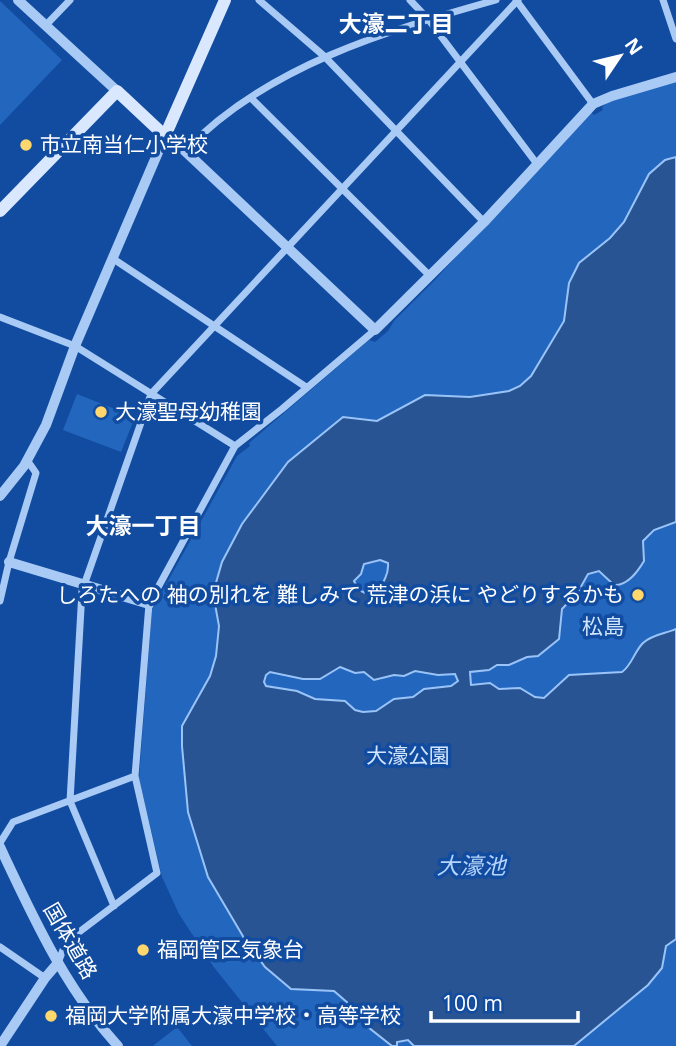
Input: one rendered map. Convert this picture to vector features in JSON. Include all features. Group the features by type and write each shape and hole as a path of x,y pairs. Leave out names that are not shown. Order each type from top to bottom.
{"main road":[{"path":"0,211 117,92 164,136 225,0"}],"street":[{"path":"18,0 117,92"},
{"path":"46,25 70,0"},
{"path":"259,0 324,56 484,222"},
{"path":"410,0 428,19 537,164"},
{"path":"185,152 251,98 324,56 428,19 496,0"},
{"path":"114,906 71,801 83,583 151,394 460,61 503,19 517,0 593,104"},
{"path":"663,0 676,39"},
{"path":"0,1046 57,964 66,942 157,873 135,776 149,604 235,446 375,330 484,222 593,104 676,76"},
{"path":"251,98 430,276"},
{"path":"0,496 27,460 46,425 75,346 164,136 185,152 375,330"},
{"path":"112,258 306,387"},
{"path":"0,317 75,346 235,446"},
{"path":"0,601 5,561 36,473 27,460"},
{"path":"5,561 149,604"},
{"path":"0,845 13,822 135,776"},
{"name":"国体道路","path":"0,845 57,964 99,1026 118,1046"},
{"path":"0,947 45,978"}],"green space":[{"path":"0,1 62,60 0,125"},
{"name":"大濠池","path":"676,80 676,1046 277,1046 213,966 179,914 162,877 139,778 152,610 237,456 250,446 249,443 369,340 375,342 388,331 394,321 435,280 589,110 594,115 603,110 602,107 608,102"},
{"path":"77,394 135,417 121,452 63,430"},
{"path":"177,1027 192,1046 154,1046 154,1045"}],"water":[{"name":"大濠池","path":"676,157 676,522 654,530 643,541 644,561 636,573 624,583 614,585 599,571 588,574 578,592 562,609 559,639 538,656 527,657 509,665 497,665 489,670 470,672 471,685 490,683 499,689 520,688 535,697 544,698 569,675 622,672 643,643 676,629 676,939 666,946 662,968 648,985 574,1046 414,1046 408,1040 392,1046 368,1027 363,1016 334,991 291,989 265,967 244,938 208,877 188,812 182,726 210,676 216,656 219,626 213,593 222,562 242,524 288,462 343,417 377,421 425,395 470,397 509,391 520,386 531,376 564,321 569,283 579,263 610,238 624,222 649,174 665,160","holes":["380,560 388,563 385,578 376,590 365,593 354,581 361,574 364,564","340,667 355,673 364,672 374,680 394,675 404,676 415,671 438,675 455,674 458,681 451,686 424,689 413,697 394,699 376,711 363,712 355,710 345,701 315,699 297,691 266,686 264,682 270,672 303,679 320,679"]}],"place":[{"name":"市立南当仁小学校","path":"26,145"},
{"name":"大濠聖母幼稚園","path":"101,412"},
{"name":"しろたへの 袖の別れを 難しみて 荒津の浜に やどりするかも","path":"638,595"},
{"name":"福岡管区気象台","path":"143,950"},
{"name":"福岡大学附属大濠中学校・高等学校","path":"51,1016"}],"district":[{"name":"大濠二丁目","path":"396,24"},
{"name":"大濠一丁目","path":"143,526"}],"park label":[{"name":"松島","path":"603,627"},
{"name":"大濠公園","path":"408,756"}]}
